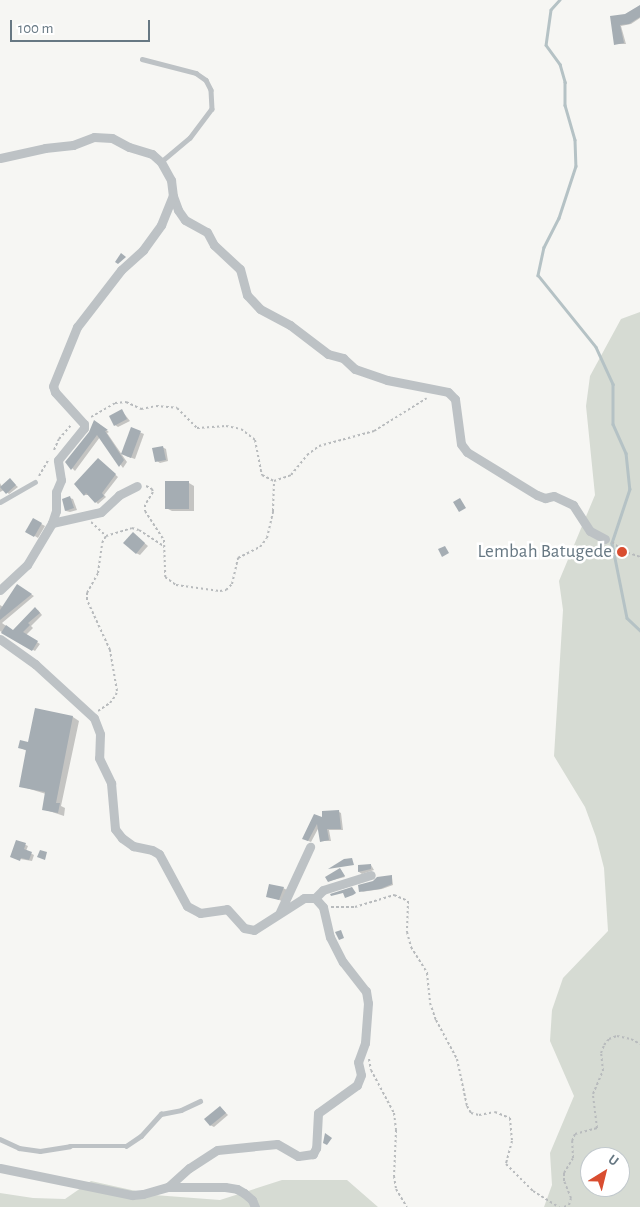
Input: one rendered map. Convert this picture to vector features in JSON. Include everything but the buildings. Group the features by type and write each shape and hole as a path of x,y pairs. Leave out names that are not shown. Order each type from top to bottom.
{"street":[{"path":"0,158 45,148 73,145 94,137 112,138 129,147 152,154 160,162 171,180 173,196 178,210 185,220 207,232 214,245 240,269 247,295 260,309 290,325 328,354 343,358 354,369 377,378 448,392 455,399 461,444 467,452 537,496 544,498 554,496 573,505 590,531 605,539"},
{"path":"0,590 27,566 52,523 56,511 56,492 61,480 58,460 84,424 55,392 54,382 77,328 121,270 143,250 161,225 173,196"},
{"path":"52,523 101,512 119,495 137,486"},
{"path":"0,639 35,664 86,709 98,726 99,758 111,783 114,824 122,838 133,846 152,850 159,854 182,900 192,910 208,914 220,909 227,909 244,928 254,930 304,898 315,898 323,890 371,875"},
{"path":"280,912 310,847"},
{"path":"168,1187 189,1168 217,1150 277,1144 298,1156 313,1154 316,1148 318,1113 359,1082 361,1075 358,1062 365,1042 368,1003 366,991 343,962 330,937 323,907 315,898"},
{"path":"0,1168 132,1195 168,1187 237,1188 252,1200 256,1207"}],"lane":[{"path":"142,59 196,73 206,80 211,90 212,109 190,138 160,162"},
{"path":"0,502 35,482"},
{"path":"0,1139 19,1148 40,1151 70,1146 126,1146 136,1140 161,1114 186,1108 200,1101"}],"path":[{"path":"84,424 96,412 115,403 126,402 141,408 156,406 177,408 197,428 233,427 250,435 258,447 262,475 274,481 290,475 307,455 319,446 374,431 397,418 436,390"},
{"path":"137,486 152,489 153,492 145,505 144,511 157,527 165,547 165,577 173,583 212,591 226,590 233,581 238,558 260,547 267,538 273,511 274,481"},
{"path":"85,517 106,536"},
{"path":"86,709 97,711 104,708 116,695 110,650 87,600 87,593 96,580 100,550 106,536 132,528 139,530 165,547"},
{"path":"616,543 623,551 640,558"},
{"path":"323,907 355,907 394,895 408,901 407,932 411,947 429,980 430,1003 436,1020 457,1059 467,1106 471,1113 479,1115 495,1112 510,1118 512,1141 506,1164 533,1191 559,1207"},
{"path":"564,1207 569,1206 571,1198 564,1182 564,1172 573,1158 572,1141 575,1134 597,1128 593,1094 603,1071 601,1053 604,1045 609,1039 617,1036 631,1039 639,1045"},
{"path":"365,1042 371,1070 394,1113 396,1130 394,1176 396,1189 407,1207"}],"shaded area":[{"path":"640,312 640,1207 544,1207 552,1185 550,1153 574,1096 550,1041 552,1010 563,978 608,931 604,868 596,837 585,807 554,756 563,610 559,581 595,495 586,406 590,376 621,319"},
{"path":"282,1180 347,1180 378,1207 0,1207 0,1193 33,1198 65,1199 91,1181 154,1195 220,1200"}],"waterway":[{"path":"560,0 551,10 546,45 560,64 565,82 565,105 575,140 576,166 559,218 544,247 538,275 596,347 613,384 613,424 626,453 630,489 612,543 627,618 640,630"}],"place":[{"name":"Lembah Batugede","path":"622,552"}]}
